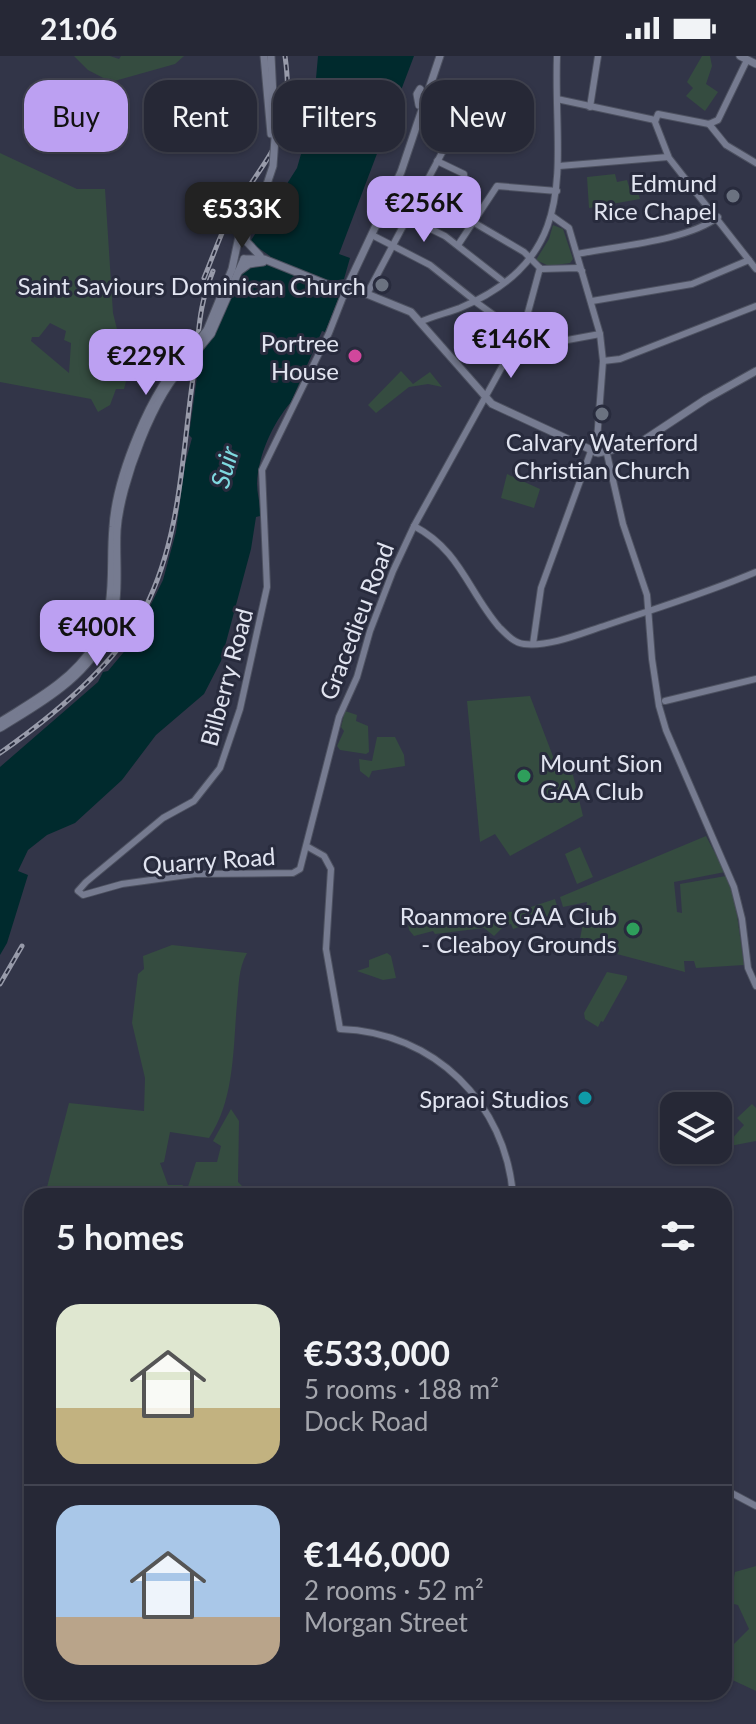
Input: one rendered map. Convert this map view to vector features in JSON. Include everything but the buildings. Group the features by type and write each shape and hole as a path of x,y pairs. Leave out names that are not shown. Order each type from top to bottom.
{"main road":[{"path":"264,56 273,138"},
{"path":"271,56 273,138"},
{"path":"429,80 438,56"},
{"path":"743,58 756,64"},
{"path":"398,176 421,100"},
{"path":"347,287 386,207 408,151 421,104"},
{"path":"0,728 59,691 93,657 107,634 114,614 114,512 127,464 162,386 209,332 232,282 250,254 245,226 273,166 273,152"},
{"path":"209,332 233,266 242,224 263,191"},
{"path":"235,248 241,243 248,245 273,263"},
{"path":"235,248 238,258 273,263 411,312 421,318 493,404 594,452 607,454 640,443 706,399 756,371"},
{"path":"232,282 244,266 258,262 273,263"},
{"path":"0,722 70,674 95,644 110,606 115,565"}],"street":[{"path":"421,318 474,300 504,282 544,239 557,191 559,166 557,56"},
{"path":"590,107 598,56"},
{"path":"557,99 590,107 709,124 718,121 737,81 743,58"},
{"path":"656,117 668,157 756,269"},
{"path":"709,124 726,145 756,163"},
{"path":"367,294 442,152"},
{"path":"559,166 668,157"},
{"path":"437,161 464,173 466,216 472,223 529,256 537,266"},
{"path":"458,245 498,185 557,191"},
{"path":"386,207 458,245 504,282"},
{"path":"533,644 541,588 594,452 603,361 592,301 568,227 557,222 552,213"},
{"path":"577,255 655,240 709,223 718,217"},
{"path":"548,226 557,222"},
{"path":"372,235 438,270 507,327 520,334 562,341 600,334"},
{"path":"572,268 577,255"},
{"path":"592,301 681,286 749,260"},
{"path":"523,264 572,268 583,274"},
{"name":"Gracedieu Road","path":"298,872 308,847 339,717 357,677 393,571 414,526 520,334 530,310 537,266"},
{"path":"333,286 343,297"},
{"name":"Bilberry Road","path":"78,891 163,818 197,799 220,768 240,709 267,587 261,475 267,455 329,333 347,287"},
{"path":"603,361 625,357 756,306"},
{"path":"507,327 512,336 512,348"},
{"path":"607,454 623,524 646,591 663,718 733,882 742,919 747,966 756,986"},
{"path":"414,526 451,555 494,620 510,637 521,643 533,644 566,637 650,611 756,572"},
{"path":"663,705 756,679"},
{"path":"308,847 324,856 331,869 326,944 340,1029 377,1033 402,1041 432,1056 462,1080 479,1100 497,1130 507,1158 512,1188"},
{"name":"Quarry Road","path":"78,891 87,895 122,884 195,874 298,872"},
{"path":"732,1493 756,1506"}],"shaded area":[{"path":"74,56 119,59 121,56 184,56 175,64 118,80 107,80 88,70"},
{"path":"702,56 710,56 712,66 706,84 718,92 705,111 686,96 693,88 687,82"},
{"path":"0,153 77,189 105,189 113,313 128,374 124,389 116,389 110,405 98,412 91,399 0,382","holes":["50,323 66,331 64,340 71,343 69,373 31,341 32,337 39,337"]},
{"path":"615,174 617,182 627,180 631,193 638,192 640,199 589,208 587,177"},
{"path":"553,225 563,229 573,259 570,263 549,266 536,260 549,239"},
{"path":"401,371 413,384 430,372 442,387 428,384 409,387 376,413 368,405"},
{"path":"507,474 540,489 534,508 501,498"},
{"name":"Mount Sion GAA Club","path":"530,696 554,759 559,758 573,775 583,816 510,856 495,834 480,842 467,701"},
{"path":"345,711 357,715 356,721 368,726 369,752 366,754 340,750 337,746 344,731 341,727"},
{"path":"377,737 395,737 404,755 405,766 372,771 369,778 360,771 359,759 372,761"},
{"path":"706,836 725,872 674,882 677,912 682,913 680,884 726,876 735,901 744,965 696,968 694,961 684,961 685,972 579,944 587,902 563,907 560,897"},
{"path":"580,847 593,877 577,884 565,854"},
{"path":"555,899 559,913 513,929 511,924 505,925 494,936 484,928 435,934 433,931 414,936 409,930 408,922 412,927 418,923 519,911"},
{"path":"172,945 247,953 239,978 231,1073 218,1123 209,1138 170,1132 164,1162 160,1163 168,1185 183,1185 182,1188 47,1188 69,1103 144,1111 145,1078 132,1023 138,974 144,969 143,956"},
{"path":"387,953 391,956 396,978 383,980 357,971 369,967 369,960"},
{"path":"607,972 627,976 627,979 598,1027 585,1019 584,1013"},
{"path":"752,1104 756,1108 756,1141 732,1146 732,1139 744,1125 737,1118"},
{"path":"231,1109 239,1121 238,1182 244,1188 188,1188 196,1162 217,1162 221,1146 213,1141"},
{"path":"756,1566 756,1691 732,1680 732,1646 749,1629 738,1605 732,1604 735,1572"}],"water":[{"path":"318,56 414,56 405,80 316,80"},
{"name":"Suir","path":"302,152 378,152 339,254 350,258 344,279 333,281 330,290 339,297 291,402 263,451 257,484 260,516 256,517 251,549 221,661 204,694 156,735 122,780 75,823 47,835 28,850 18,871 28,875 7,943 0,955 0,767 98,682 103,672 108,671 133,641 163,580 176,532 185,464 192,438 189,435 200,355 214,336 242,272 254,266 266,266 270,256 250,242 297,168"}],"railway":[{"path":"204,278 228,220 266,161 282,128 288,85 285,56"},
{"path":"0,753 41,723 100,670 145,608 167,551 174,522 200,321 213,271"},
{"path":"0,984 22,946"}],"place":[{"name":"Edmund Rice Chapel","path":"733,196"},
{"name":"Saint Saviours Dominican Church","path":"382,285"},
{"name":"Portree House","path":"355,356"},
{"name":"Calvary Waterford Christian Church","path":"602,414"},
{"name":"Mount Sion GAA Club","path":"524,776"},
{"name":"Roanmore GAA Club - Cleaboy Grounds","path":"633,929"},
{"name":"Spraoi Studios","path":"585,1098"}]}
